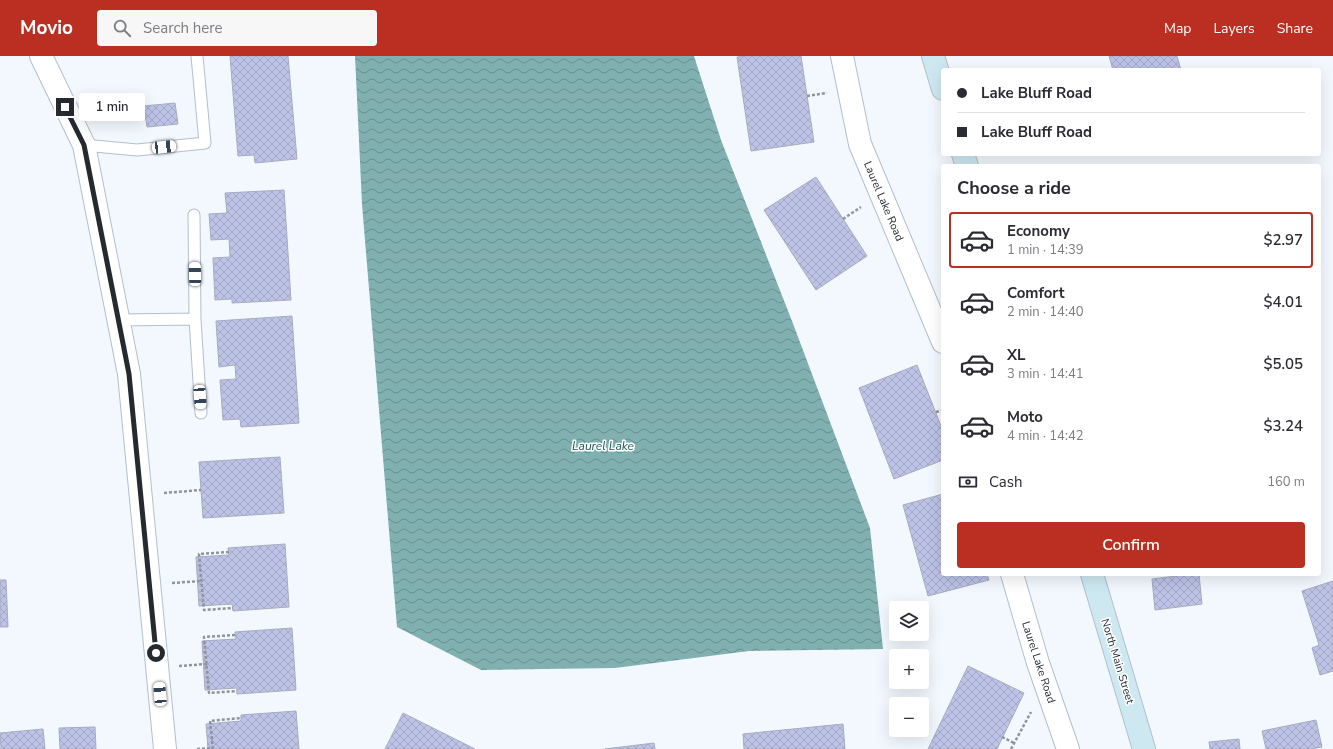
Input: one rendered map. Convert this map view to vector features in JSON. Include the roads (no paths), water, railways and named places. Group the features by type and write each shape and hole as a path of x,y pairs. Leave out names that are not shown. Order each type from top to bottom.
{"main road":[{"path":"933,56 941,82"},
{"name":"North Main Street","path":"1093,576 1144,749"}],"street":[{"path":"41,56 84,145 129,374 165,749"},
{"name":"Laurel Lake Road","path":"842,56 860,144 941,337"},
{"name":"Laurel Lake Road","path":"1013,576 1038,664 1068,749"}],"lane":[{"path":"84,145 137,150 204,143 197,56"},
{"path":"194,215 195,319 201,413"},
{"path":"118,320 195,319"}],"water":[{"name":"Laurel Lake","path":"355,56 694,56 721,140 792,321 870,528 883,649 749,651 615,668 481,670 397,627 362,204"}]}
